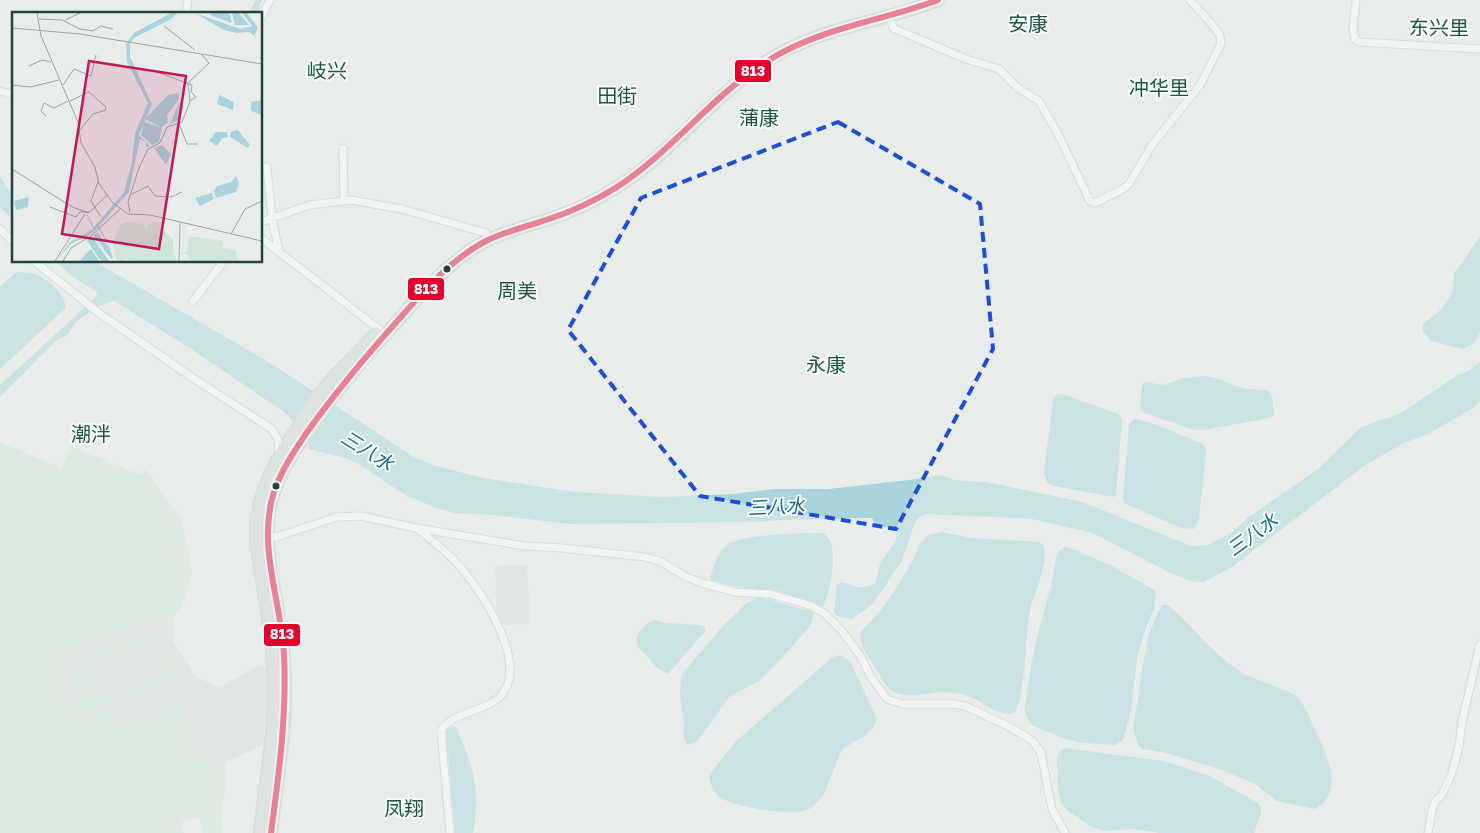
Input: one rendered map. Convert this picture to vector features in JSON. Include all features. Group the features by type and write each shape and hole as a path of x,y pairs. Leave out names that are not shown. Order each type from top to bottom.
{"main road":[{"path":"271,833 282,736 285,680 282,637 267,540 269,513 292,445 332,388 379,329 438,267 463,247 486,233 509,223 571,204 604,186 650,154 738,73 784,42 828,26 919,0"},
{"path":"332,388 444,272 475,247 512,230 574,210 608,193 655,159 743,79 788,49 830,33 890,17 938,0"},
{"path":"260,833 271,735 274,681 271,638 256,531 262,496 268,478 279,455 292,445"}],"street":[{"path":"262,16 270,0"},
{"path":"890,17 893,28 966,59 999,69 1018,88 1039,101 1057,132 1090,201 1095,203 1129,184 1152,145 1200,85 1221,44 1220,36 1216,29 1190,0"},
{"path":"1356,0 1353,28 1355,39 1360,42 1480,49"},
{"path":"343,148 344,200"},
{"path":"267,167 272,218 279,252"},
{"path":"262,222 310,205 351,200 402,209 486,233"},
{"path":"0,230 12,241"},
{"path":"262,239 379,329"},
{"path":"35,262 99,313 193,378 272,429 278,440 279,455"},
{"path":"193,301 223,262"},
{"path":"267,540 345,516 362,516 416,528 525,546 645,557 660,562 686,577 705,584 735,592 770,594 816,608 833,621 850,642 887,699 903,704 954,704 965,706 1010,727 1034,741 1041,754 1052,809 1065,833"},
{"path":"416,528 456,562 472,583 501,634 511,670 509,681 500,696 489,705 450,720 442,727 450,833"},
{"path":"1428,833 1432,811 1452,773 1480,644"}],"highlighted area":[{"path":"838,122 980,204 993,349 896,529 700,496 568,330 641,198"}],"shaded area":[{"path":"527,565 530,624 503,625 497,621 495,566"},
{"path":"159,620 195,677 220,687 262,664 269,673 263,745 217,766 207,763 180,703 123,726 78,721 61,677 71,652"}],"green space":[{"path":"0,442 61,468 71,446 141,475 145,469 182,520 192,572 182,608 173,617 174,643 159,620 71,652 61,677 75,711 74,707 85,702 76,692 72,680 74,667 83,657 141,636 152,635 164,640 172,650 175,670 185,666 189,675 77,716 79,720 114,706 123,726 180,703 207,763 214,760 217,766 225,762 225,792 221,817 222,833 203,833 200,818 182,821 184,833 0,833","holes":["144,645 155,646 164,655 164,668 159,675 102,696 92,695 85,688 82,681 84,672 89,666"]}],"water":[{"path":"256,0 262,0 258,12 249,12"},
{"path":"0,176 12,194 12,219 0,207"},
{"path":"1480,237 1480,333 1474,343 1463,349 1431,341 1423,331 1423,324 1439,311 1449,298 1453,290 1454,274"},
{"name":"三八水","path":"57,262 99,262 99,264 264,359 414,457 433,465 483,478 575,492 663,497 733,494 774,489 828,489 940,475 954,480 986,482 1083,502 1191,546 1207,545 1231,533 1250,516 1318,469 1361,427 1401,413 1480,362 1480,402 1470,410 1428,434 1404,443 1367,464 1232,567 1204,582 1194,582 1170,573 1093,533 1032,519 927,514 921,516 915,522 902,561 873,604 851,619 837,616 834,612 837,585 842,582 865,587 875,583 880,564 897,538 895,528 876,526 872,518 749,522 570,524 494,515 455,513 439,509 405,495 359,464 345,458 308,449 311,438 284,412 191,349 114,301 98,306 77,321 66,336 58,339 0,397 0,385 97,296 96,291 71,276"},
{"path":"15,273 35,274 50,283 60,293 66,308 0,369 0,287"},
{"path":"1206,376 1245,389 1267,390 1272,398 1274,415 1265,419 1195,430 1144,413 1140,409 1142,386 1145,382 1164,385 1183,378"},
{"path":"1058,394 1063,394 1118,414 1122,419 1116,495 1113,497 1054,486 1047,482 1044,474 1053,398"},
{"path":"1135,419 1158,425 1202,444 1206,448 1199,519 1194,529 1181,528 1124,503 1129,424"},
{"path":"942,532 972,538 1039,542 1044,547 1044,563 1028,621 1021,694 1014,713 1001,713 965,695 942,692 910,696 898,694 886,685 863,648 861,631 892,595 913,560 921,542 929,535"},
{"path":"821,533 829,539 833,558 831,581 823,607 778,591 731,586 710,580 718,556 727,545 733,542 769,535"},
{"path":"1065,547 1110,565 1155,590 1156,593 1154,608 1137,658 1131,712 1123,740 1115,745 1083,743 1061,738 1030,724 1025,711 1034,649 1052,581 1056,557 1059,551"},
{"path":"758,597 812,611 814,615 810,626 759,681 729,697 699,739 687,745 683,736 684,723 680,696 681,675 723,626 748,602"},
{"path":"1163,605 1168,605 1219,655 1238,670 1292,693 1300,700 1323,747 1331,770 1330,792 1325,801 1315,809 1277,801 1255,784 1222,770 1166,753 1143,749 1138,745 1133,729 1148,637"},
{"path":"655,620 665,623 700,625 704,626 706,630 668,674 658,668 637,646 637,637 641,630"},
{"path":"841,655 850,661 877,719 873,728 863,737 842,749 823,796 809,809 791,812 751,808 718,796 712,788 709,775 736,741 833,657"},
{"path":"455,726 467,753 474,778 476,804 473,833 455,833 446,728"},
{"path":"1064,748 1164,761 1210,776 1258,803 1261,813 1254,833 1161,833 1133,829 1106,831 1093,828 1067,810 1061,802 1058,789 1057,759 1059,752"}],"transit line":[{"name":"813","path":"271,833 282,744 285,676 282,635 269,557 268,537 272,499 286,466 305,435 347,380 380,340 424,292 458,259 471,250 499,235 574,210 617,187 656,157 748,74 789,49 830,32 938,0"}],"district":[{"name":"安康","path":"1028,23"},
{"name":"东兴里","path":"1439,27"},
{"name":"岐兴","path":"327,70"},
{"name":"冲华里","path":"1159,87"},
{"name":"田街","path":"617,95"},
{"name":"蒲康","path":"759,117"},
{"name":"周美","path":"517,290"},
{"name":"永康","path":"826,364"},
{"name":"潮泮","path":"91,433"},
{"name":"凤翔","path":"404,808"}]}
